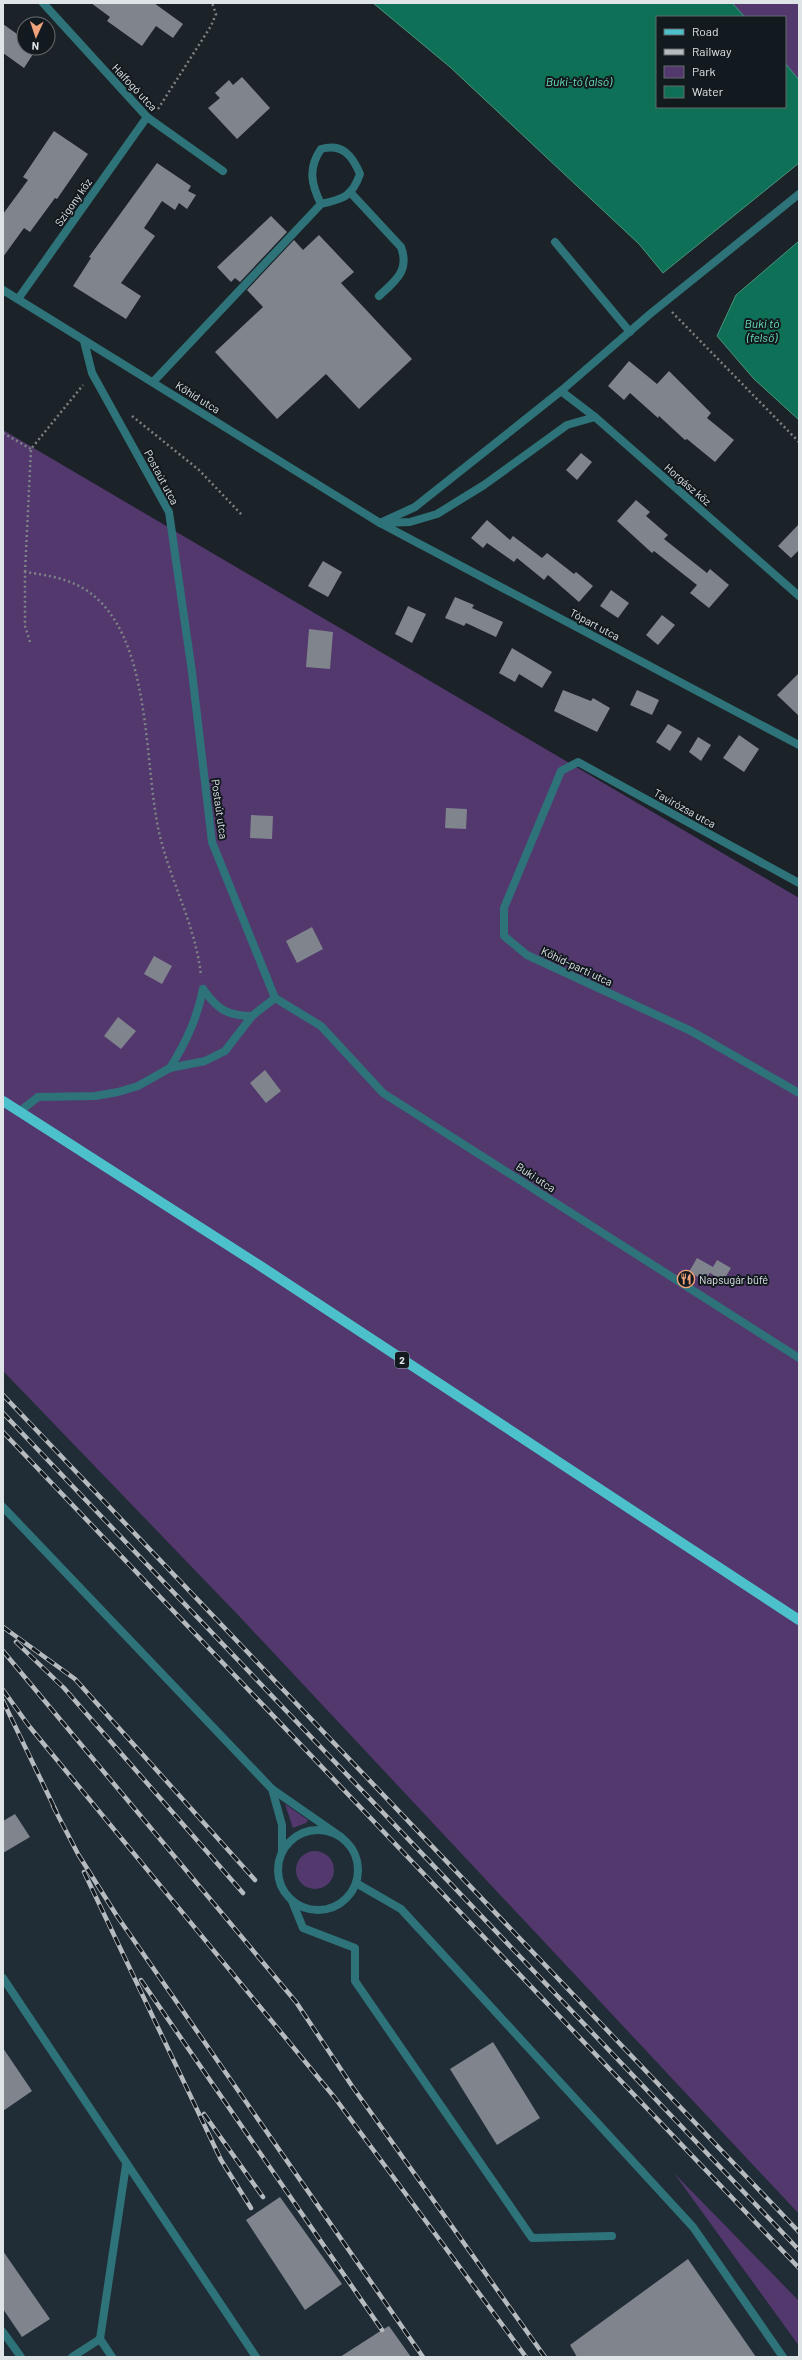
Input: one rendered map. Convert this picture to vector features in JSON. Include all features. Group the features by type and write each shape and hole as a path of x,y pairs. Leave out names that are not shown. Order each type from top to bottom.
{"main road":[{"name":"2","path":"3,1101 262,1267 799,1620"}],"street":[{"name":"Halfogó utca","path":"43,3 147,117 223,171"},
{"name":"Szigony köz","path":"18,299 147,117"},
{"path":"154,382 321,204 343,199 356,186 360,174 354,161 343,150 332,146 321,149 314,160 312,173 315,192 321,204"},
{"path":"350,192 401,247 405,258 403,270 379,296"},
{"path":"380,523 415,507 562,390 630,332 799,194"},
{"path":"555,242 630,332"},
{"name":"Kőhíd utca","path":"3,290 380,523"},
{"name":"Postaút utca","path":"84,341 92,373 169,512 192,672 212,842 275,998"},
{"name":"Horgász köz","path":"562,390 595,417 799,596"},
{"path":"380,523 410,522 437,514 484,485 567,425 595,417"},
{"name":"Tópart utca","path":"380,523 799,745"},
{"name":"Tavirózsa utca","path":"561,771 578,762 799,883"},
{"name":"Kőhíd-parti utca","path":"561,771 504,908 504,936 527,956 691,1031 799,1093"},
{"path":"203,989 211,1000 224,1012 238,1016 252,1016"},
{"path":"170,1068 186,1042 198,1013 203,989"},
{"path":"19,1112 38,1097 95,1096 118,1092 138,1086 170,1068 205,1062 225,1051 252,1016 275,998"},
{"name":"Buki utca","path":"275,998 321,1026 383,1093 799,1358"},
{"path":"3,1507 272,1789 341,1837 350,1846 356,1857 358,1870 356,1883 350,1894 341,1903 330,1908 317,1910 304,1907 292,1901"},
{"path":"272,1789 282,1825 282,1851 278,1864 279,1878 284,1890 292,1901 303,1928 355,1948 355,1981 532,2238 612,2236"},
{"path":"282,1851 291,1841 302,1833 322,1831 341,1837"},
{"path":"356,1883 401,1910 693,2227 783,2357"},
{"path":"3,1978 126,2165 256,2357"},
{"path":"112,2357 100,2339 126,2165"},
{"path":"3,2332 21,2357"},
{"path":"72,2357 100,2339"}],"path":[{"path":"671,311 799,442"},
{"path":"30,642 25,626 25,572 31,449 92,373"},
{"path":"130,414 199,470 242,515"},
{"path":"3,433 31,449"},
{"path":"25,572 57,576 86,590 115,618 130,654 142,701 158,830 169,873 188,920 200,958 203,989"}],"shaded area":[{"path":"3,1371 238,1615 799,2214 799,2301 677,2176 799,2346 799,2357 3,2357"}],"green space":[{"path":"732,3 799,3 799,80 786,64 786,16 744,16"},
{"path":"3,430 799,898 799,2214 238,1615 3,1371"},
{"path":"285,1804 308,1820 306,1823 293,1828"},
{"path":"311,1851 319,1851 329,1856 333,1863 333,1877 329,1884 319,1889 311,1889 301,1884 299,1881 296,1874 296,1866 301,1856 304,1854"},
{"path":"674,2173 799,2301 799,2346"}],"water":[{"name":"Buki-tó (alsó)","path":"373,3 732,3 744,16 656,16 656,108 786,108 786,64 799,80 799,163 663,273 639,244 450,67"},
{"name":"Buki tó (felső)","path":"799,241 799,420 754,379 717,336 736,295"}],"building":[{"path":"91,3 154,3 183,24 173,38 156,26 142,46 107,21 110,17"},
{"path":"3,24 16,33 16,56 32,56 24,68 3,53"},
{"path":"242,77 270,108 237,139 208,108 220,98 215,93 229,80 233,85"},
{"path":"54,131 88,154 57,199 55,198 30,232 24,228 3,257 3,214 28,180 23,177"},
{"path":"157,163 191,186 188,191 196,195 187,209 179,203 175,210 162,201 144,228 155,236 121,283 141,296 126,319 73,286 91,258 89,257"},
{"path":"271,216 287,232 240,282 235,278 231,282 217,267"},
{"path":"319,235 354,272 341,283 412,359 359,409 326,374 277,419 215,352 263,307 247,290 294,240 303,250"},
{"path":"629,361 657,384 669,371 711,413 707,418 734,440 715,462 687,439 685,440 659,416 658,418 630,393 624,400 608,386"},
{"path":"581,453 592,462 577,480 566,470"},
{"path":"636,500 650,512 646,516 668,535 664,539 707,573 710,569 729,585 709,608 690,593 697,585 654,551 652,553 617,521"},
{"path":"487,520 510,540 513,536 542,558 547,553 574,574 576,572 593,586 579,602 548,575 544,580 517,558 514,562 487,543 483,548 471,538"},
{"path":"799,524 799,550 791,558 778,546"},
{"path":"323,561 342,572 328,597 308,586"},
{"path":"611,590 629,603 618,618 600,606"},
{"path":"455,597 474,605 472,608 503,622 496,637 466,623 464,626 445,618"},
{"path":"408,606 426,614 412,643 395,634"},
{"path":"662,615 675,625 658,645 646,635"},
{"path":"309,629 333,632 330,669 306,667"},
{"path":"512,648 552,672 542,688 519,674 515,682 499,673"},
{"path":"799,673 799,716 777,695"},
{"path":"563,690 591,701 593,698 610,708 597,732 554,711"},
{"path":"637,690 659,700 652,715 630,705"},
{"path":"668,724 682,732 670,751 656,742"},
{"path":"739,735 759,749 744,772 723,758"},
{"path":"698,737 711,745 701,761 689,752"},
{"path":"446,808 467,809 466,829 445,828"},
{"path":"251,815 273,816 272,839 250,838"},
{"path":"312,927 323,949 297,963 286,941"},
{"path":"154,956 172,966 162,984 144,974"},
{"path":"118,1017 136,1031 121,1049 104,1036"},
{"path":"265,1070 281,1091 266,1103 250,1083"},
{"path":"697,1258 713,1267 717,1260 731,1268 723,1281 710,1273 711,1271 705,1281 689,1272"},
{"path":"15,1814 30,1837 3,1853 3,1821"},
{"path":"493,2042 540,2118 497,2145 450,2069"},
{"path":"3,2048 32,2091 3,2111"},
{"path":"280,2197 342,2284 305,2310 246,2220"},
{"path":"3,2251 50,2319 22,2337 3,2309"},
{"path":"688,2259 756,2357 577,2357 570,2345"},
{"path":"389,2326 411,2357 340,2357 382,2330"}],"railway":[{"path":"3,1395 799,2232"},
{"path":"3,1413 799,2250"},
{"path":"3,1432 799,2268"},
{"path":"3,1627 75,1679 255,1880"},
{"path":"16,1642 64,1688 243,1893"},
{"path":"3,1651 296,2002 352,2086 545,2357"},
{"path":"3,1690 29,1726 335,2098 526,2357"},
{"path":"3,1701 56,1811"},
{"path":"53,1806 78,1854 117,1916 423,2357"},
{"path":"84,1872 221,2160 251,2208"},
{"path":"141,1980 382,2330"},
{"path":"204,2114 263,2197"}],"place":[{"name":"Napsugár büfé","path":"686,1279"}]}
